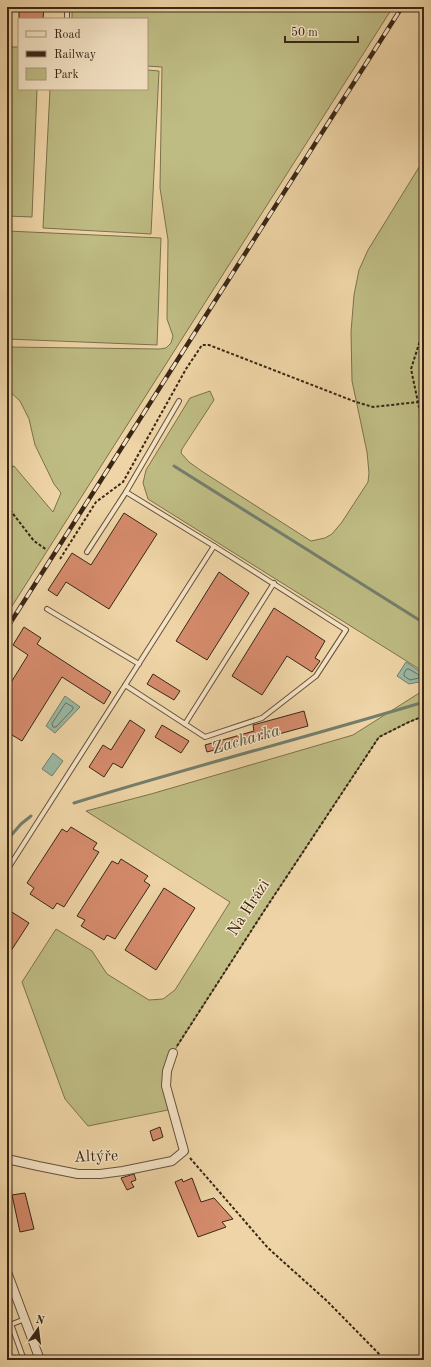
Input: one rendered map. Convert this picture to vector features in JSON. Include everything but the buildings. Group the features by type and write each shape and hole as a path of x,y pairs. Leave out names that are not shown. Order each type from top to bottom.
{"street":[{"path":"173,1053 167,1071 166,1086 184,1151"},
{"name":"Altýře","path":"7,1158 78,1174 100,1174 172,1161 184,1151"},
{"path":"7,1272 40,1360"}],"lane":[{"path":"66,18 67,7"},
{"path":"87,552 126,492 179,401"},
{"path":"125,685 205,737 262,718 316,676 346,630 126,492"},
{"path":"7,870 214,546"},
{"path":"185,724 274,584"},
{"path":"47,609 139,664"},
{"path":"24,1360 9,1325 25,1320"}],"path":[{"path":"424,328 411,369 420,412 424,416"},
{"path":"60,559 96,502 123,482 186,369 202,345 209,345 356,402 373,407 418,402"},
{"path":"7,506 34,541 47,550"},
{"name":"Na Hrázi","path":"173,1053 264,910 379,737 424,716"},
{"path":"184,1151 268,1248 328,1301 385,1360"}],"green space":[{"path":"72,7 393,7 7,614 7,468 14,466 53,512 61,493 54,484 35,445 29,419 20,401 7,389 7,347 160,349 166,348 171,343 173,336 167,319 168,240 160,188 162,67 148,66 148,18 72,18"},
{"path":"7,47 18,47 18,90 37,90 32,217 7,216"},
{"path":"148,70 159,71 151,234 43,228 50,90 148,90"},
{"path":"424,159 424,672 148,499 143,483 146,470 190,398 210,391 214,400 182,449 181,453 189,462 203,472 311,541 325,538 332,534 342,522 368,482 369,473 367,452 352,381 351,332 354,295 359,270 368,250"},
{"path":"7,231 161,238 157,345 7,339"},
{"path":"424,690 424,716 379,737 264,911 173,1053 166,1086 168,1110 88,1126 65,1099 22,982 56,929 92,951 107,974 149,1000 163,999 175,990 230,902 86,811 151,794 353,735"}],"water":[{"path":"406,662 424,674 424,681 409,684 397,676"},
{"path":"65,696 80,707 55,733 46,726"},
{"path":"53,753 63,761 52,776 42,769"}],"waterway":[{"path":"174,466 424,623"},
{"name":"Zacharka","path":"74,803 424,702"},
{"name":"Zacharka","path":"7,840 21,824 31,816"}],"railway":[{"path":"7,628 402,7"}]}
